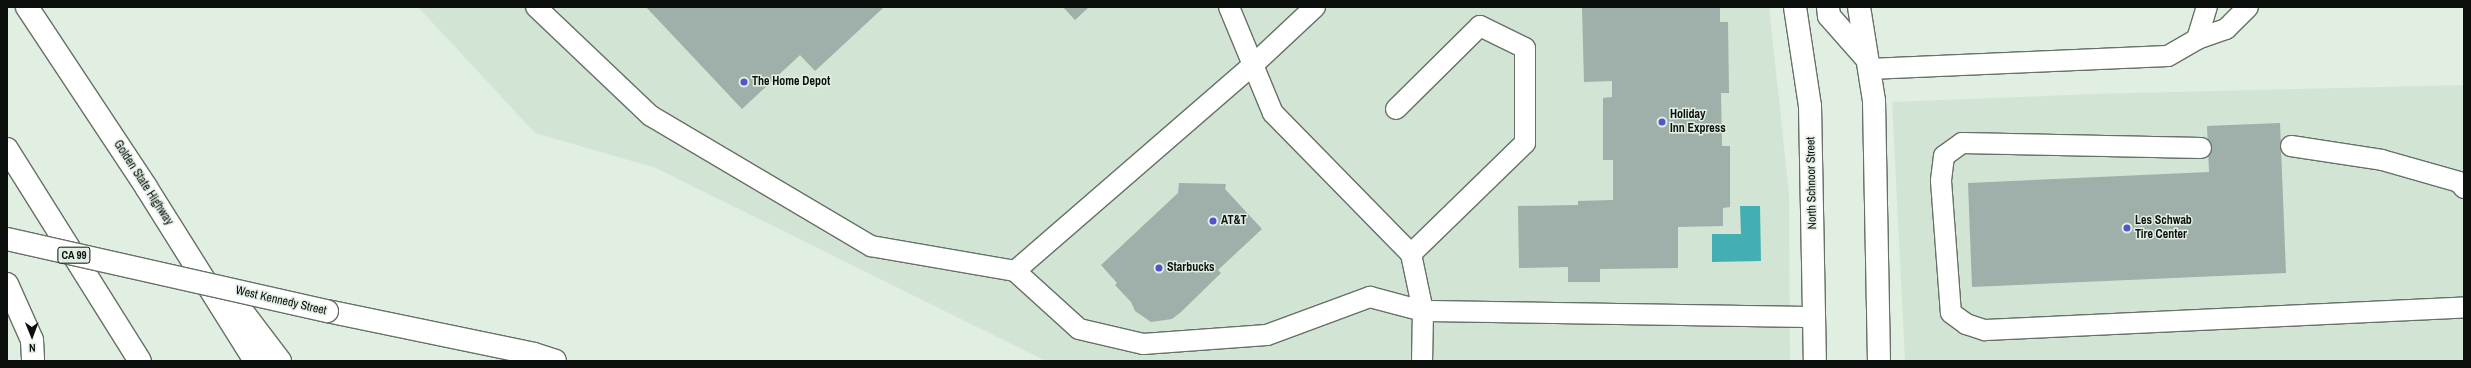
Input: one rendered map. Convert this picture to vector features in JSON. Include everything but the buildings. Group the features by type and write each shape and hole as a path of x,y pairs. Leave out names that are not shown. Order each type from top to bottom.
{"main road":[{"name":"Golden State Highway","path":"27,7 146,187 255,361"},
{"name":"North Schnoor Street","path":"1795,7 1810,106 1815,361"},
{"path":"1828,7 1829,16 1868,64"},
{"path":"1859,7 1874,101 1879,361"},
{"name":"CA 99","path":"7,149 140,361"},
{"path":"146,187 280,361"},
{"name":"West Kennedy Street","path":"7,239 327,311 534,354 555,361"},
{"path":"7,284 32,340 33,361"}],"lane":[{"path":"536,7 651,116 871,246 1015,271 1079,329 1142,344 1267,335 1370,297 1423,311 1814,318"},
{"path":"1229,7 1273,113 1411,254 1423,311 1422,361"},
{"path":"1015,271 1253,65 1315,7"},
{"path":"2197,39 2206,7"},
{"path":"1868,64 2168,56 2197,39 2226,29 2248,7"},
{"path":"1396,109 1480,26 1525,48 1525,143 1411,254"},
{"path":"2201,148 1962,143 1944,156 1941,181 1951,313 1966,324 1985,330 2464,307"},
{"path":"2291,146 2382,160 2459,182 2464,188"}],"shaded area":[{"path":"418,7 1769,7 1789,193 1790,361 1046,361 656,168 535,133"},
{"path":"2464,85 2464,361 1905,361 1892,102 2094,94"}],"water":[{"path":"1740,206 1760,206 1761,261 1712,262 1712,234 1741,234"}],"place":[{"name":"The Home Depot","path":"744,82"},
{"name":"Holiday Inn Express","path":"1662,122"},
{"name":"AT&T","path":"1213,221"},
{"name":"Les Schwab Tire Center","path":"2127,228"},
{"name":"Starbucks","path":"1159,268"}]}
